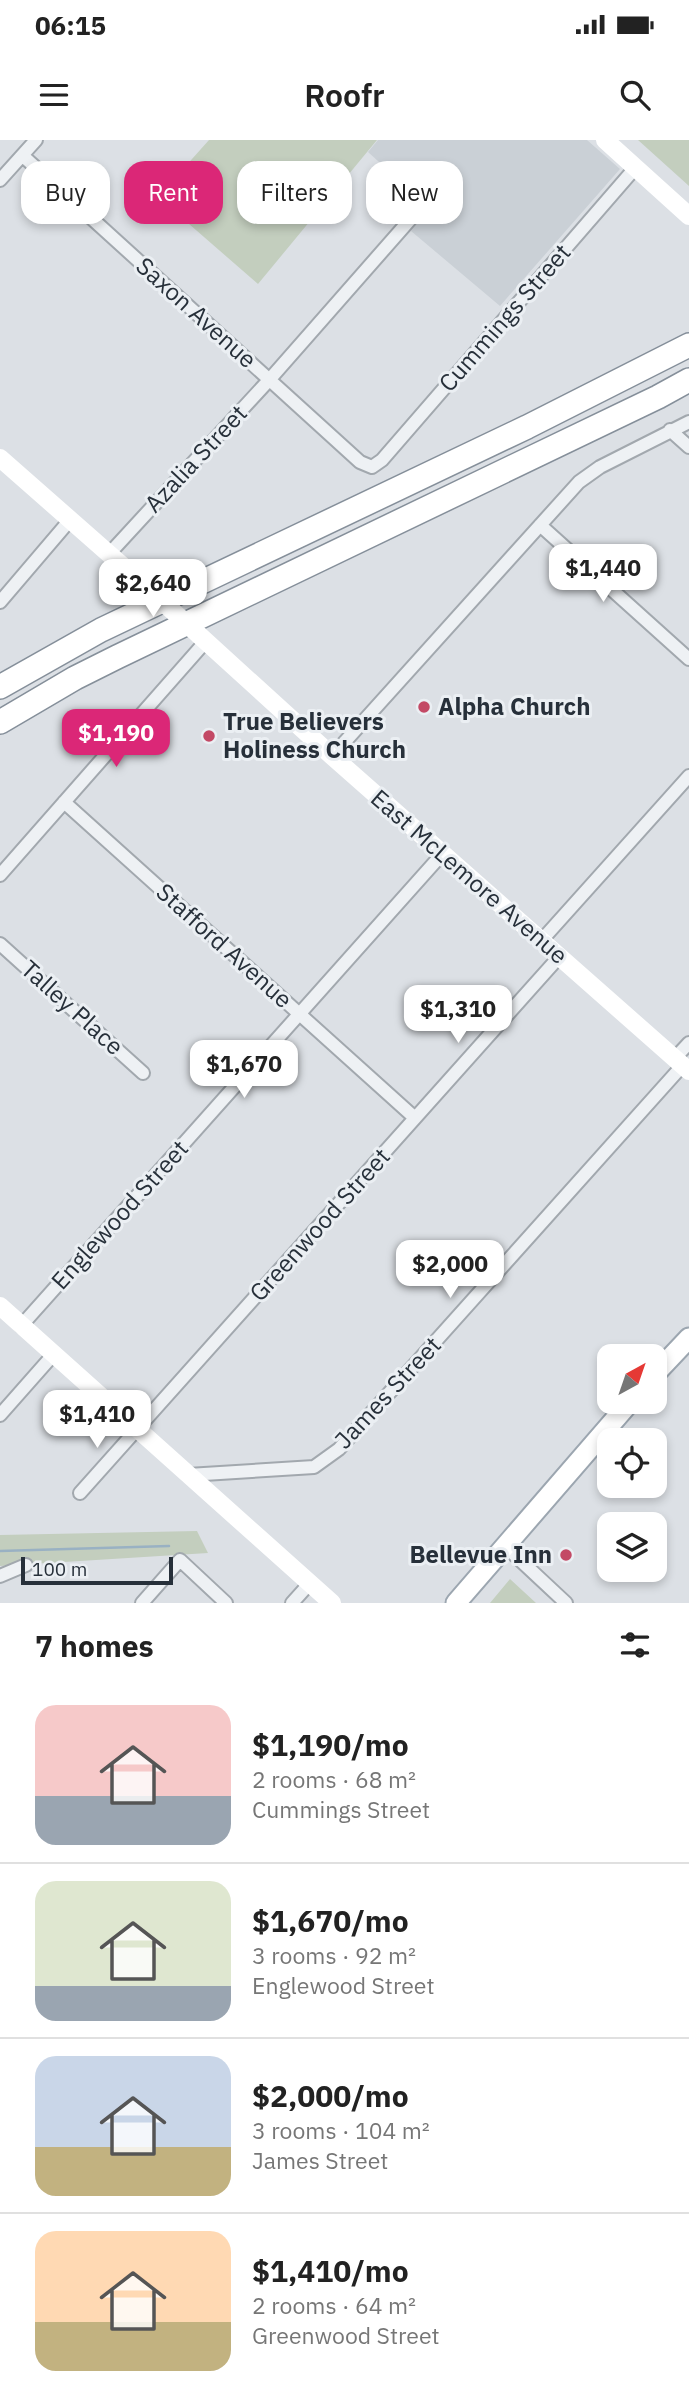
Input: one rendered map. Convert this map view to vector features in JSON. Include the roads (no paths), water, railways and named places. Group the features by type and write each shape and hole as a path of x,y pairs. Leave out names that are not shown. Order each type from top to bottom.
{"highway":[{"path":"0,687 111,625 516,432 689,345"},
{"path":"0,722 117,657 689,380"}],"main road":[{"path":"605,140 689,216"},
{"name":"East McLemore Avenue","path":"0,458 682,1065"},
{"path":"0,1306 332,1603"},
{"path":"667,1361 689,1338"},
{"path":"456,1603 620,1414"}],"street":[{"path":"0,180 36,140"},
{"name":"Saxon Avenue","path":"23,156 360,462 372,467"},
{"name":"Cummings Street","path":"372,467 382,460 636,167"},
{"name":"Azalia Street","path":"109,554 270,379 406,224"},
{"path":"332,756 579,482 600,467 689,422"},
{"path":"670,430 689,447"},
{"path":"0,602 70,520"},
{"path":"540,525 689,659"},
{"path":"0,874 202,638"},
{"path":"541,941 689,776"},
{"name":"Stafford Avenue","path":"64,802 415,1118"},
{"name":"Englewood Street","path":"21,1326 443,853"},
{"name":"Talley Place","path":"0,944 143,1073"},
{"name":"Greenwood Street","path":"80,1493 559,957"},
{"name":"James Street","path":"188,1475 314,1467 339,1449 682,1065 689,1043"},
{"path":"0,1415 53,1355"},
{"path":"506,1546 566,1603"},
{"path":"142,1603 180,1560 226,1603"},
{"path":"0,1576 26,1565"},
{"path":"292,1603 310,1583"}],"waterway":[{"path":"0,1551 169,1546"}],"place":[{"name":"Alpha Church","path":"424,707"},
{"name":"True Believers Holiness Church","path":"209,736"},
{"name":"Bellevue Inn","path":"566,1555"}]}
